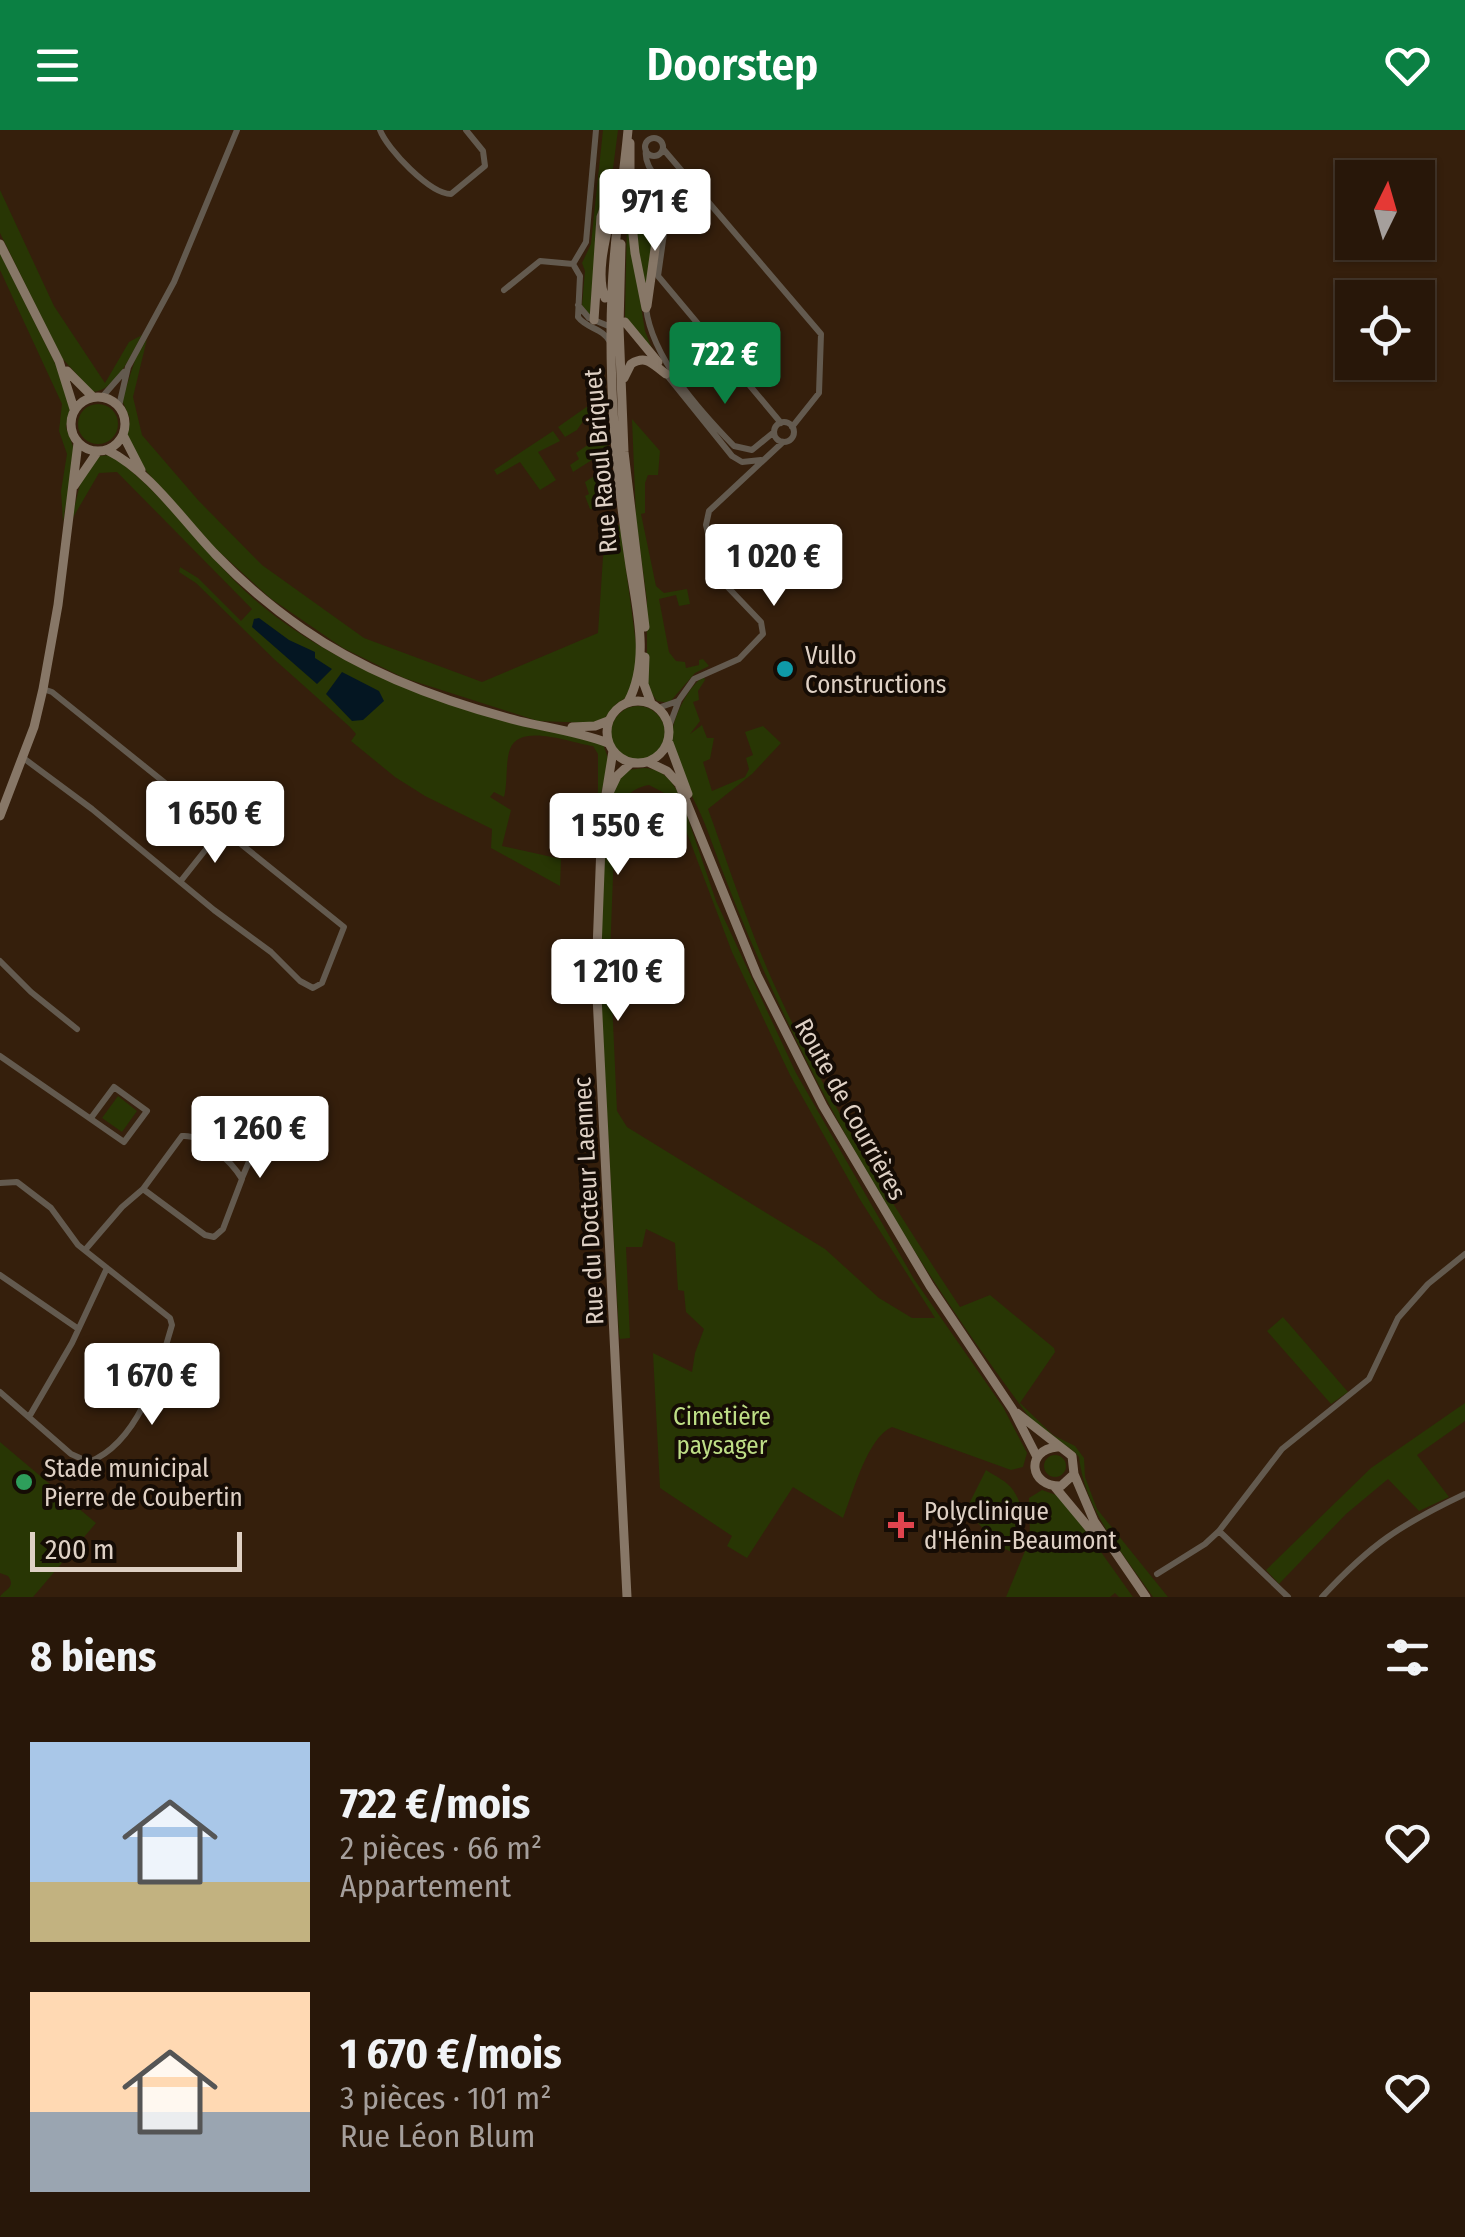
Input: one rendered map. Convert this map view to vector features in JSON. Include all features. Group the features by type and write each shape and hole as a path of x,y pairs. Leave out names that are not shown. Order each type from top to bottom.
{"street":[{"path":"144,477 123,434 125,422 119,406 128,367 174,282 237,130"},
{"path":"380,130 409,167 435,190 451,194 485,166 483,151 466,130"},
{"path":"573,264 585,247 596,130"},
{"path":"605,298 602,284 607,220 628,130"},
{"path":"628,130 632,152 632,232 650,332 660,352 734,446 752,450 781,423"},
{"name":"Rue Raoul Briquet","path":"628,130 607,326 622,392 627,484 644,601 644,684 654,706"},
{"path":"78,443 102,450 144,477 241,580 304,630 342,653 430,692 500,715 560,728 611,747 631,762 648,762 661,753 679,700 698,675 733,662 763,634 760,622 716,572 706,520 710,510 762,460 792,438 792,427 819,393 821,334 664,150 663,143 654,138 646,142 646,163 670,198 658,276 781,423 792,427"},
{"path":"646,150 654,156 664,150"},
{"path":"636,181 650,182 662,200 646,308"},
{"path":"607,326 600,216 610,192"},
{"path":"0,244 59,361 74,409 70,427 78,443 58,605 43,689 0,816"},
{"path":"504,290 539,262 560,260 573,264 580,276 578,304 583,314 607,326 666,374 732,456 746,462 762,460"},
{"name":"Rue Raoul Briquet","path":"607,326 616,449 639,623 637,677 628,702"},
{"path":"59,361 81,388 119,406"},
{"path":"622,392 626,370 635,361 650,361 666,374"},
{"path":"74,409 97,397 128,367"},
{"path":"774,432 776,439 783,442"},
{"path":"73,488 102,450 123,434"},
{"path":"22,757 92,808 313,988 322,983 344,927 52,692 43,689"},
{"path":"560,728 595,726 608,721 615,710 628,702 654,706 679,700"},
{"path":"654,706 669,726"},
{"path":"608,721 611,747"},
{"name":"Route de Courrières","path":"668,740 757,975 815,1091 875,1197 1013,1410 1037,1457"},
{"name":"Rue du Docteur Laennec","path":"611,747 603,804 596,976 627,1597"},
{"path":"603,804 617,776 631,762"},
{"name":"Route de Courrières","path":"648,762 670,773 692,808"},
{"path":"180,882 222,829"},
{"path":"0,961 77,1029"},
{"path":"0,1056 124,1142 148,1111 114,1087 90,1118"},
{"path":"86,1250 122,1207 144,1188 176,1142 188,1134 203,1141 242,1179"},
{"path":"144,1188 214,1238 223,1229 254,1150"},
{"path":"0,1183 17,1182 40,1199 86,1250 170,1318 172,1325 133,1426 102,1457 89,1462 71,1454 0,1392"},
{"path":"1157,1574 1192,1553 1219,1530 1282,1449 1370,1379 1398,1318 1428,1284 1465,1254"},
{"path":"29,1418 72,1343 107,1268"},
{"path":"0,1275 77,1328"},
{"name":"Route de Courrières","path":"1013,1410 1057,1447"},
{"path":"1057,1447 1072,1456 1074,1474 1094,1521 1142,1597 1088,1524 1055,1487 1039,1479 1035,1467 1044,1450 1057,1447"},
{"path":"1055,1487 1074,1474"},
{"path":"1322,1597 1392,1531 1465,1494"},
{"path":"1219,1530 1288,1597"}],"green space":[{"path":"603,130 618,130 611,184 599,211 590,316 582,305 582,263 591,244"},
{"path":"644,184 658,195 645,298 633,208 635,186"},
{"path":"0,190 54,306 105,383 129,342 142,335 122,370 102,390 93,392 61,357 0,233"},
{"path":"627,219 645,331 655,356 625,317"},
{"path":"0,253 63,379 71,404 66,427 75,452 63,522 61,491 67,454 59,431 62,404 0,270"},
{"path":"147,339 133,397 142,435 262,565 364,638 482,682 598,633 605,527 620,525 637,651 633,684 627,697 604,719 593,723 538,721 404,678 343,648 270,598 215,548 146,471 127,435 130,419 122,400 136,357"},
{"path":"602,396 606,404 609,483 603,483 603,494 597,494 598,508 590,509 585,482 603,470 604,458 595,458 573,472 570,465 579,459 576,453 602,435 601,407 593,407 577,430 565,437 558,427"},
{"path":"98,404 112,410 118,424 112,438 98,444 84,438 78,424 84,410"},
{"path":"632,419 660,451 658,475 648,475 645,483 645,513 641,514 656,586 664,593 687,589 690,604 679,606 676,595 659,599 669,652 676,661 685,662 686,668 699,665 703,659 709,666 695,673 669,703 657,701 647,687 647,601 636,518"},
{"path":"553,431 560,441 538,452 556,480 540,490 520,462 497,475 494,470"},
{"path":"110,455 150,489 261,605 339,657 423,694 603,744 609,761 598,806 598,754 593,746 535,735 516,741 510,749 504,797 494,792 490,797 511,810 502,846 561,859 560,886 491,848 492,829 425,796 351,741 356,734 350,727 196,583 179,572 180,567 198,578 241,621 252,609 117,472 99,473 71,521 82,476 99,456"},
{"path":"704,676 699,700 693,702 700,721 690,734 702,725 707,738 714,738 710,759 703,762 712,791 745,777 749,769 746,758 753,755 745,732 763,726 781,743 752,774 708,809 755,939 814,1066 860,1148 960,1307 990,1295 1054,1348 1020,1403 1053,1435 1075,1446 1084,1458 1085,1477 1097,1509 1168,1597 1153,1597 1097,1513 1083,1477 1079,1457 1044,1432 1021,1407 925,1268 882,1199 804,1056 769,983 672,749 672,730 679,709"},
{"path":"638,706 657,714 665,733 657,752 638,760 619,752 611,733 619,714"},
{"name":"Cimetière paysager","path":"628,770 657,771 678,792 716,901 796,1073 914,1279 1003,1407 1027,1453 1023,1467 1011,1470 892,1427 868,1454 843,1518 793,1487 747,1558 727,1546 732,1536 660,1488 653,1353 692,1372 704,1329 686,1312 684,1291 678,1290 675,1243 646,1229 642,1247 626,1247 630,1338 620,1339 619,1334 600,927 608,803 615,784","holes":["649,785 668,795 679,812 732,952 790,1075 859,1198 935,1318 912,1318 879,1298 825,1249 627,1127 617,1111 610,956 615,823 622,803 635,790"]},
{"path":"118,1096 137,1111 122,1132 102,1118"},
{"path":"1283,1317 1348,1392 1331,1404 1267,1331"},
{"path":"1465,1403 1465,1421 1417,1455 1449,1497 1419,1511 1388,1479 1346,1514 1279,1584 1266,1570 1371,1468"},
{"name":"Stade municipal Pierre de Coubertin","path":"0,1442 96,1523 33,1597 0,1597 11,1583 8,1576 0,1573"},
{"path":"1051,1455 1059,1455 1066,1466 1059,1477 1051,1477 1044,1470 1044,1462"},
{"path":"986,1470 1010,1487 1020,1505 1023,1531 1012,1552 1000,1547 966,1510"},
{"path":"1042,1490 1066,1503 1133,1597 1119,1597 1115,1593 1110,1597 1006,1597 1030,1539 1029,1498"}],"water":[{"path":"259,618 289,640 315,652 315,658 332,669 317,684 252,627 254,619"},
{"path":"342,672 379,691 384,701 363,720 352,721 326,694"}],"place":[{"name":"Vullo Constructions","path":"785,669"},
{"name":"Stade municipal Pierre de Coubertin","path":"24,1482"},
{"name":"Polyclinique d'Hénin-Beaumont","path":"901,1525"}]}
